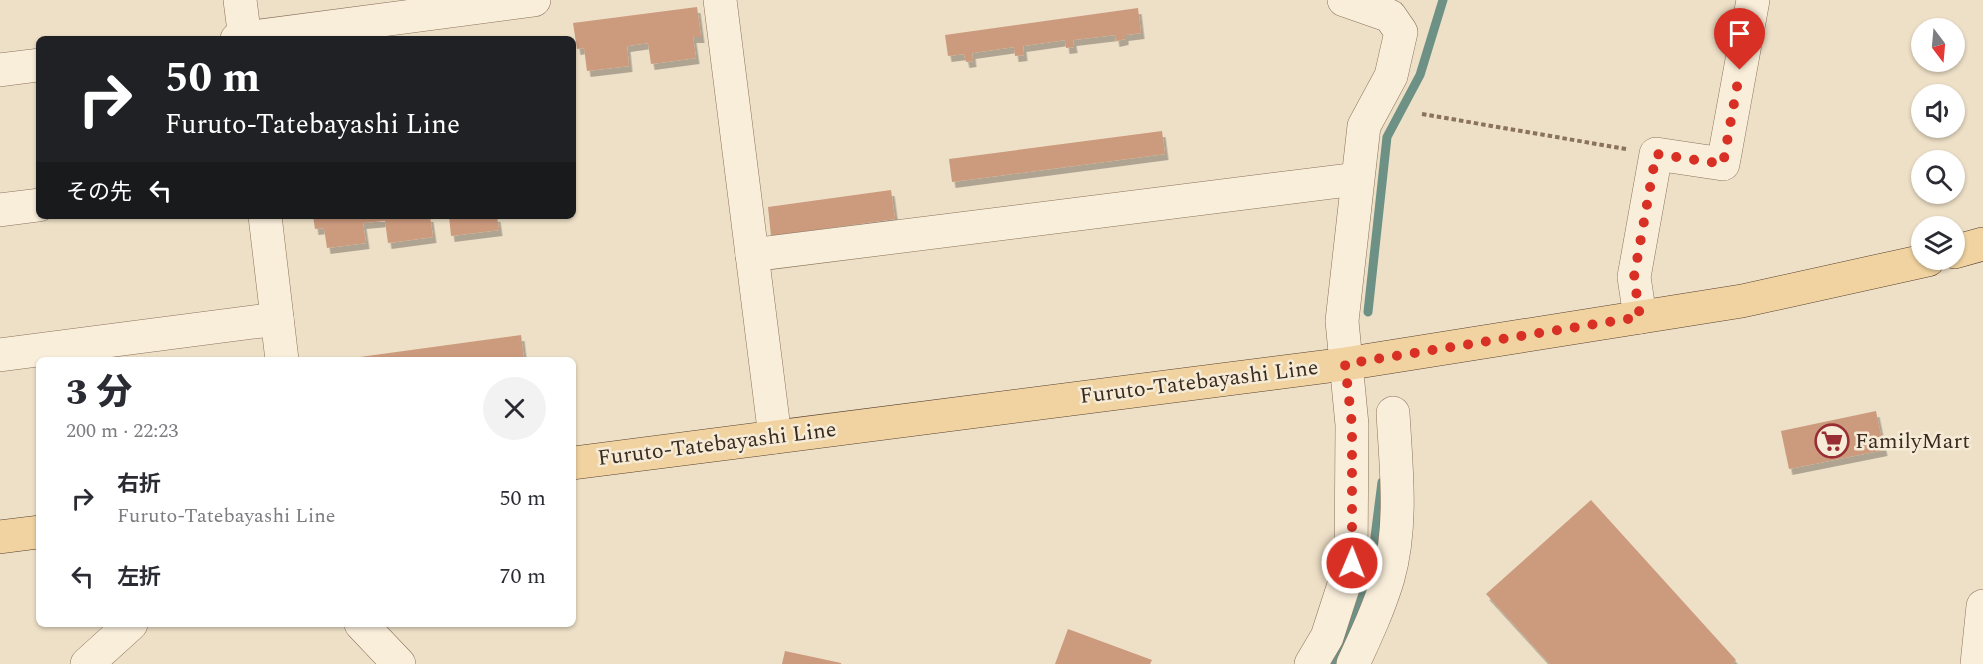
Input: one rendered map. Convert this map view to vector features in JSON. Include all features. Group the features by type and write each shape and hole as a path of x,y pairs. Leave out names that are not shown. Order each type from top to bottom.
{"main road":[{"name":"Furuto-Tatebayashi Line","path":"576,463 1345,364 1742,302 1911,264"},
{"path":"0,537 36,532"}],"street":[{"path":"240,0 242,36"},
{"path":"264,36 534,0"},
{"path":"720,0 775,437"},
{"path":"1311,664 1327,637 1352,563 1352,425 1342,321 1364,126 1391,76 1401,32 1390,16 1344,0"},
{"path":"1640,317 1634,277 1656,154 1723,164 1753,0"},
{"path":"0,70 36,65"},
{"path":"752,255 1357,179"},
{"path":"0,210 36,205"},
{"path":"265,219 282,357"},
{"path":"0,356 277,319"},
{"path":"1353,664 1388,578 1394,546 1398,494 1393,413"},
{"path":"1977,664 1983,606"},
{"path":"87,664 128,627"},
{"path":"364,627 399,664"}],"path":[{"path":"1422,114 1656,154"}],"building":[{"path":"697,7 701,37 693,37 696,58 651,64 648,43 627,46 629,66 587,71 584,48 577,49 573,23"},
{"path":"1138,8 1141,33 1125,35 1125,39 1116,41 1115,35 1073,40 1074,47 1066,48 1065,40 1023,46 1024,55 1015,56 1014,47 972,53 973,61 966,62 964,54 948,56 945,35"},
{"path":"1162,131 1165,154 952,182 949,159"},
{"path":"891,190 895,219 771,236 768,207"},
{"path":"313,219 430,219 433,237 388,243 385,221 363,223 366,243 327,248 324,228 315,229"},
{"path":"449,219 497,219 499,230 451,236"},
{"path":"521,335 524,357 360,357"},
{"name":"FamilyMart","path":"1876,411 1884,450 1789,469 1781,431"},
{"path":"1591,500 1736,660 1732,664 1550,664 1486,594"},
{"path":"1068,629 1152,660 1150,664 1055,664"},
{"path":"785,651 841,663 841,664 782,664"}],"waterway":[{"path":"1368,312 1387,137 1420,75 1443,0"},
{"path":"1334,664 1345,645 1370,576 1382,482"}],"place":[{"name":"FamilyMart","path":"1832,441"}],"route":[{"path":"1352,563 1352,425 1345,364 1640,317 1634,277 1656,154 1723,164 1740,70"}]}
